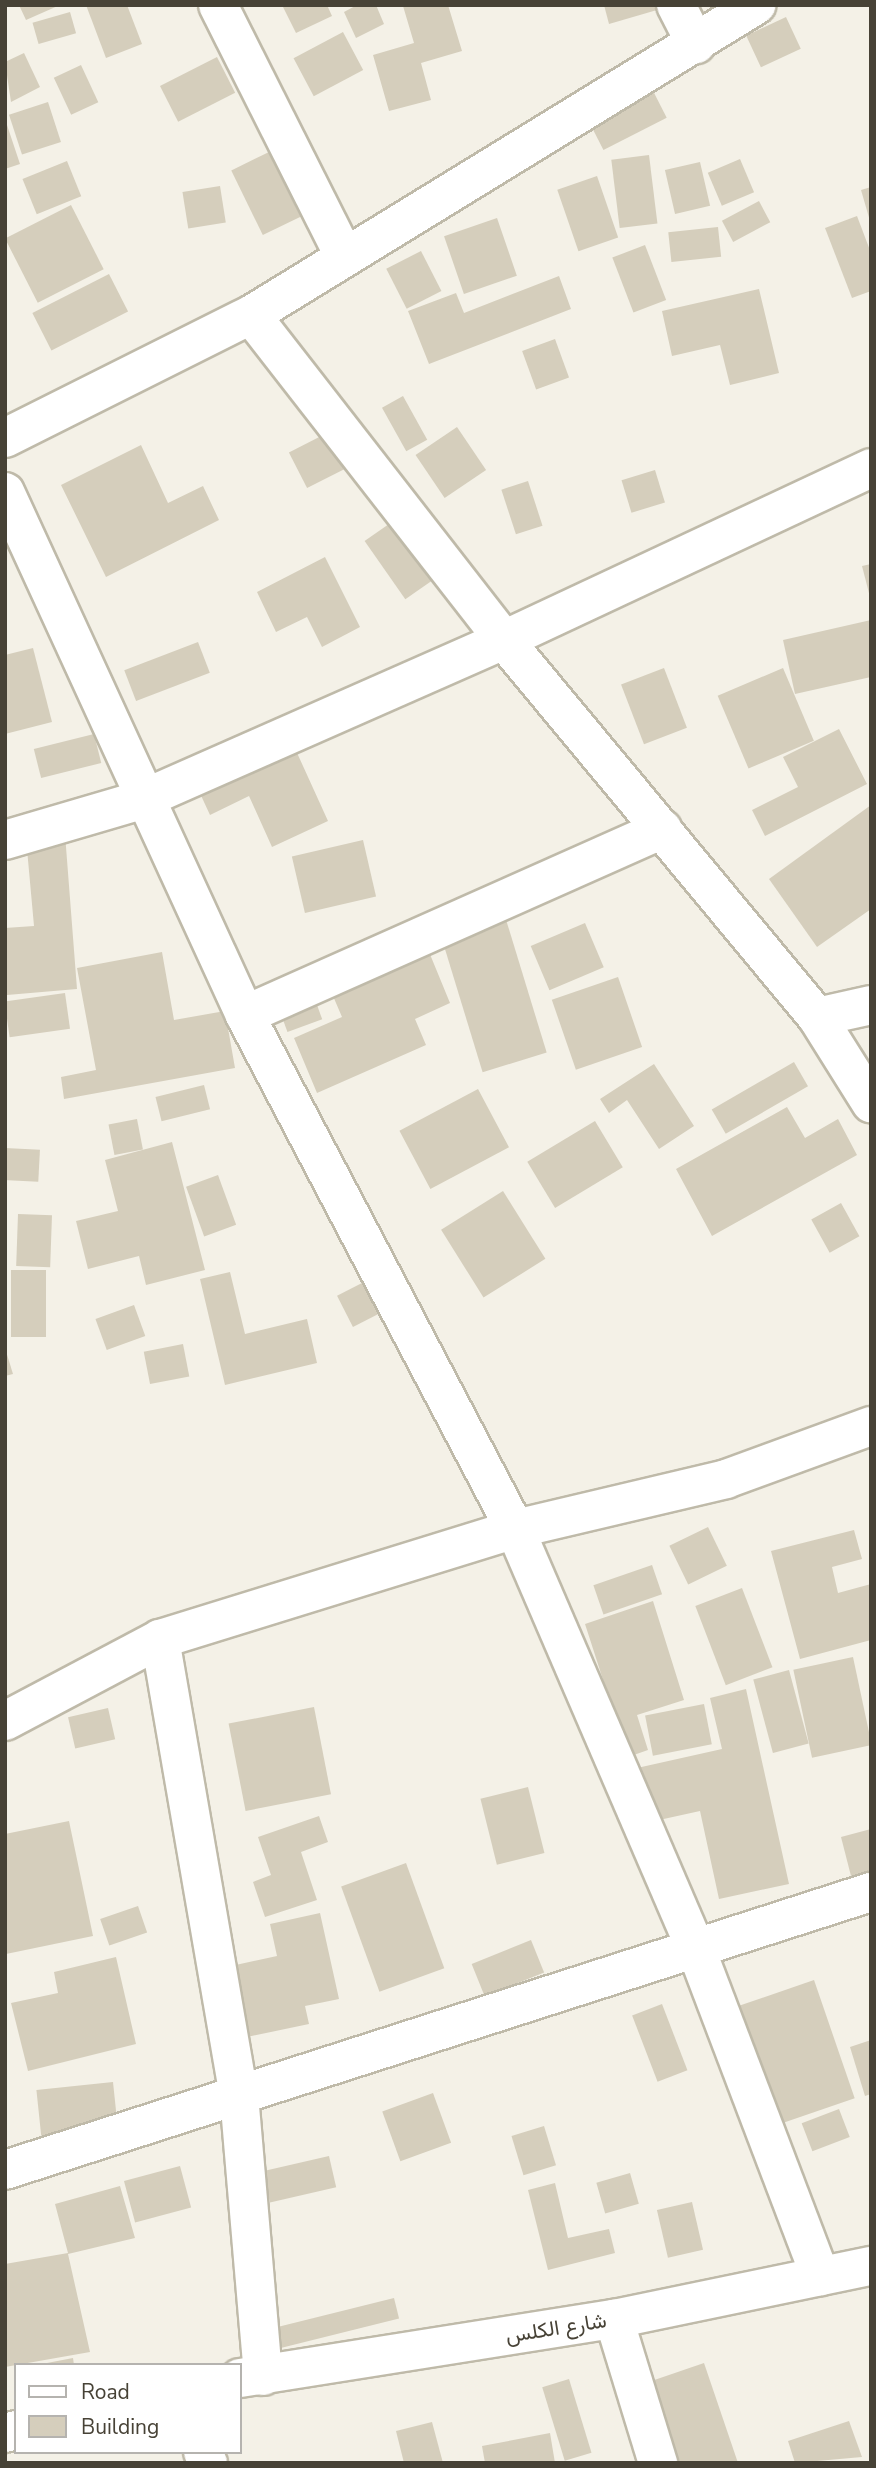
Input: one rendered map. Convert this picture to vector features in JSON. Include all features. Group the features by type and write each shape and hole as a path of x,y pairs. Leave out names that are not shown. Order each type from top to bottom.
{"street":[{"path":"218,5 344,255"},
{"path":"676,5 696,44"},
{"path":"5,438 251,315 344,255 696,44 756,5"},
{"path":"251,315 504,640 817,1017 871,1103"},
{"path":"5,840 141,800 504,640 871,468"},
{"path":"5,492 141,800 245,1015 515,1529 696,1949 820,2276"},
{"path":"245,1015 662,829"},
{"path":"817,1017 871,1005"},
{"path":"5,1721 160,1639 515,1529 726,1479 871,1426"},
{"path":"160,1639 239,2095 251,2377"},
{"path":"5,2170 871,1892"},
{"name":"شارع الكلس","path":"251,2377 614,2319 871,2266"},
{"path":"614,2319 658,2463"}],"building":[{"path":"19,5 60,5 26,20"},
{"path":"86,5 127,5 142,44 106,58"},
{"path":"282,5 327,5 332,16 296,33"},
{"path":"357,5 376,5 384,24 356,38 344,12"},
{"path":"448,5 462,51 421,63 431,100 389,111 373,55 414,43 403,6"},
{"path":"604,5 656,5 657,10 609,24"},
{"path":"70,12 76,33 39,44 33,23"},
{"path":"786,17 801,49 761,67 746,36"},
{"path":"343,32 363,70 314,96 294,58"},
{"path":"24,53 40,87 11,102 5,62"},
{"path":"217,57 235,93 178,122 160,86"},
{"path":"81,65 98,102 71,115 54,78"},
{"path":"649,83 667,118 603,150 586,115"},
{"path":"48,102 61,142 22,155 9,115"},
{"path":"5,119 20,164 5,169"},
{"path":"269,152 301,217 263,235 231,170"},
{"path":"649,155 657,223 620,228 611,160"},
{"path":"740,159 754,192 722,206 708,173"},
{"path":"67,161 81,196 37,214 22,179"},
{"path":"700,162 710,206 675,214 665,170"},
{"path":"597,176 618,237 578,251 557,190"},
{"path":"220,186 226,223 188,228 182,192"},
{"path":"871,187 871,220 870,221 861,190"},
{"path":"759,201 770,222 733,242 722,221"},
{"path":"71,205 104,269 38,303 5,239"},
{"path":"857,216 871,253 871,291 852,298 825,228"},
{"path":"497,218 517,276 464,294 444,236"},
{"path":"718,227 721,257 671,262 668,232"},
{"path":"645,245 666,300 633,313 612,258"},
{"path":"421,251 441,291 407,309 386,269"},
{"path":"109,274 128,311 51,350 32,313"},
{"path":"559,276 571,309 429,364 408,311 456,293 464,313"},
{"path":"759,289 779,373 730,385 720,345 672,356 662,311"},
{"path":"555,339 569,378 536,389 522,351"},
{"path":"403,396 427,440 406,451 382,408"},
{"path":"457,427 486,470 445,498 416,455"},
{"path":"329,432 347,468 307,488 289,452"},
{"path":"141,445 168,503 203,486 219,520 106,577 61,485"},
{"path":"655,470 665,503 631,513 622,480"},
{"path":"528,481 543,526 516,534 501,490"},
{"path":"399,517 440,575 405,599 365,541"},
{"path":"325,557 360,627 322,647 307,617 276,632 257,592"},
{"path":"871,564 871,597 870,597 862,566"},
{"path":"871,620 871,677 795,694 783,640"},
{"path":"198,642 210,673 136,701 124,670"},
{"path":"33,648 52,722 5,734 5,655"},
{"path":"664,668 687,728 644,744 621,684"},
{"path":"783,668 814,741 749,768 718,696"},
{"path":"839,729 867,784 765,836 752,810 798,787 783,757"},
{"path":"94,734 101,763 41,778 34,749"},
{"path":"293,744 328,821 272,847 249,796 210,815 198,789"},
{"path":"871,805 871,909 817,947 769,879"},
{"path":"65,834 77,989 7,995 5,928 34,926 26,838"},
{"path":"363,840 376,897 305,913 292,856"},
{"path":"504,913 547,1053 483,1072 440,933"},
{"path":"585,923 604,967 549,990 531,946"},
{"path":"427,947 450,1003 415,1019 426,1045 317,1093 294,1038 342,1017 330,989"},
{"path":"162,952 174,1020 225,1011 235,1068 64,1099 61,1077 96,1070 77,968"},
{"path":"618,977 642,1047 576,1070 552,1000"},
{"path":"65,993 70,1029 10,1037 5,1001"},
{"path":"313,994 322,1019 287,1032 278,1007"},
{"path":"794,1062 808,1086 726,1134 712,1110"},
{"path":"654,1064 694,1126 659,1149 627,1100 609,1113 600,1099"},
{"path":"204,1085 210,1109 162,1121 155,1097"},
{"path":"478,1089 509,1147 430,1189 399,1131"},
{"path":"787,1107 805,1138 838,1119 857,1155 712,1236 676,1169"},
{"path":"137,1119 143,1149 114,1155 109,1125"},
{"path":"595,1121 623,1167 555,1208 527,1162"},
{"path":"172,1142 205,1270 146,1285 139,1256 88,1269 76,1221 118,1211 105,1160"},
{"path":"5,1148 40,1150 38,1182 5,1180"},
{"path":"218,1175 236,1225 204,1236 186,1187"},
{"path":"503,1191 545,1259 483,1298 441,1230"},
{"path":"841,1203 859,1236 830,1253 811,1219"},
{"path":"18,1214 52,1215 50,1267 16,1266"},
{"path":"11,1270 46,1270 46,1337 11,1337"},
{"path":"230,1272 245,1334 307,1319 317,1363 225,1385 200,1279"},
{"path":"362,1283 378,1314 353,1327 337,1296"},
{"path":"134,1305 145,1336 107,1350 95,1319"},
{"path":"183,1344 189,1376 150,1384 144,1352"},
{"path":"5,1348 13,1374 5,1376"},
{"path":"708,1527 727,1566 688,1584 669,1546"},
{"path":"854,1530 862,1559 832,1567 838,1593 871,1584 871,1640 800,1659 771,1551"},
{"path":"652,1565 662,1594 603,1614 593,1585"},
{"path":"742,1588 772,1667 726,1685 695,1606"},
{"path":"653,1601 684,1700 637,1715 648,1750 628,1757 585,1624"},
{"path":"853,1657 871,1745 812,1758 793,1670"},
{"path":"789,1670 809,1743 773,1753 753,1680"},
{"path":"746,1689 789,1884 719,1899 700,1811 650,1822 637,1768 722,1749 710,1698"},
{"path":"704,1704 712,1744 653,1756 645,1715"},
{"path":"314,1707 331,1794 246,1811 229,1724"},
{"path":"108,1708 115,1739 75,1748 68,1717"},
{"path":"528,1787 544,1853 497,1865 480,1799"},
{"path":"319,1816 328,1842 301,1852 317,1900 265,1917 253,1882 271,1875 258,1837"},
{"path":"69,1821 93,1936 6,1954 5,1834"},
{"path":"871,1829 871,1871 851,1876 841,1837"},
{"path":"406,1863 444,1968 379,1992 341,1887"},
{"path":"138,1906 147,1932 109,1945 100,1919"},
{"path":"320,1913 339,1999 305,2006 309,2024 247,2037 231,1966 277,1956 270,1924"},
{"path":"531,1940 544,1972 485,1996 472,1964"},
{"path":"116,1957 136,2044 28,2071 11,2003 58,1993 54,1972"},
{"path":"814,1980 855,2098 772,2127 732,2008"},
{"path":"662,2004 687,2070 658,2082 632,2015"},
{"path":"871,2040 871,2094 865,2096 850,2047"},
{"path":"113,2082 118,2128 41,2136 36,2090"},
{"path":"433,2093 451,2143 400,2161 382,2111"},
{"path":"839,2109 850,2137 812,2151 802,2123"},
{"path":"544,2126 556,2165 523,2175 511,2136"},
{"path":"329,2156 336,2187 270,2202 263,2171"},
{"path":"180,2166 191,2208 135,2223 124,2181"},
{"path":"630,2173 639,2204 605,2213 596,2183"},
{"path":"555,2183 568,2238 609,2229 615,2253 548,2270 528,2190"},
{"path":"120,2186 135,2238 68,2254 90,2352 14,2363 14,2365 5,2367 5,2264 68,2253 55,2204"},
{"path":"692,2202 703,2250 668,2258 657,2210"},
{"path":"394,2298 399,2318 282,2348 277,2327"},
{"path":"73,2358 74,2363 47,2363"},
{"path":"704,2363 738,2463 657,2463 631,2388"},
{"path":"569,2379 592,2453 565,2461 542,2387"},
{"path":"849,2421 862,2457 795,2463 788,2441"},
{"path":"432,2422 443,2463 404,2463 396,2431"},
{"path":"550,2433 555,2463 485,2463 482,2446"}]}
